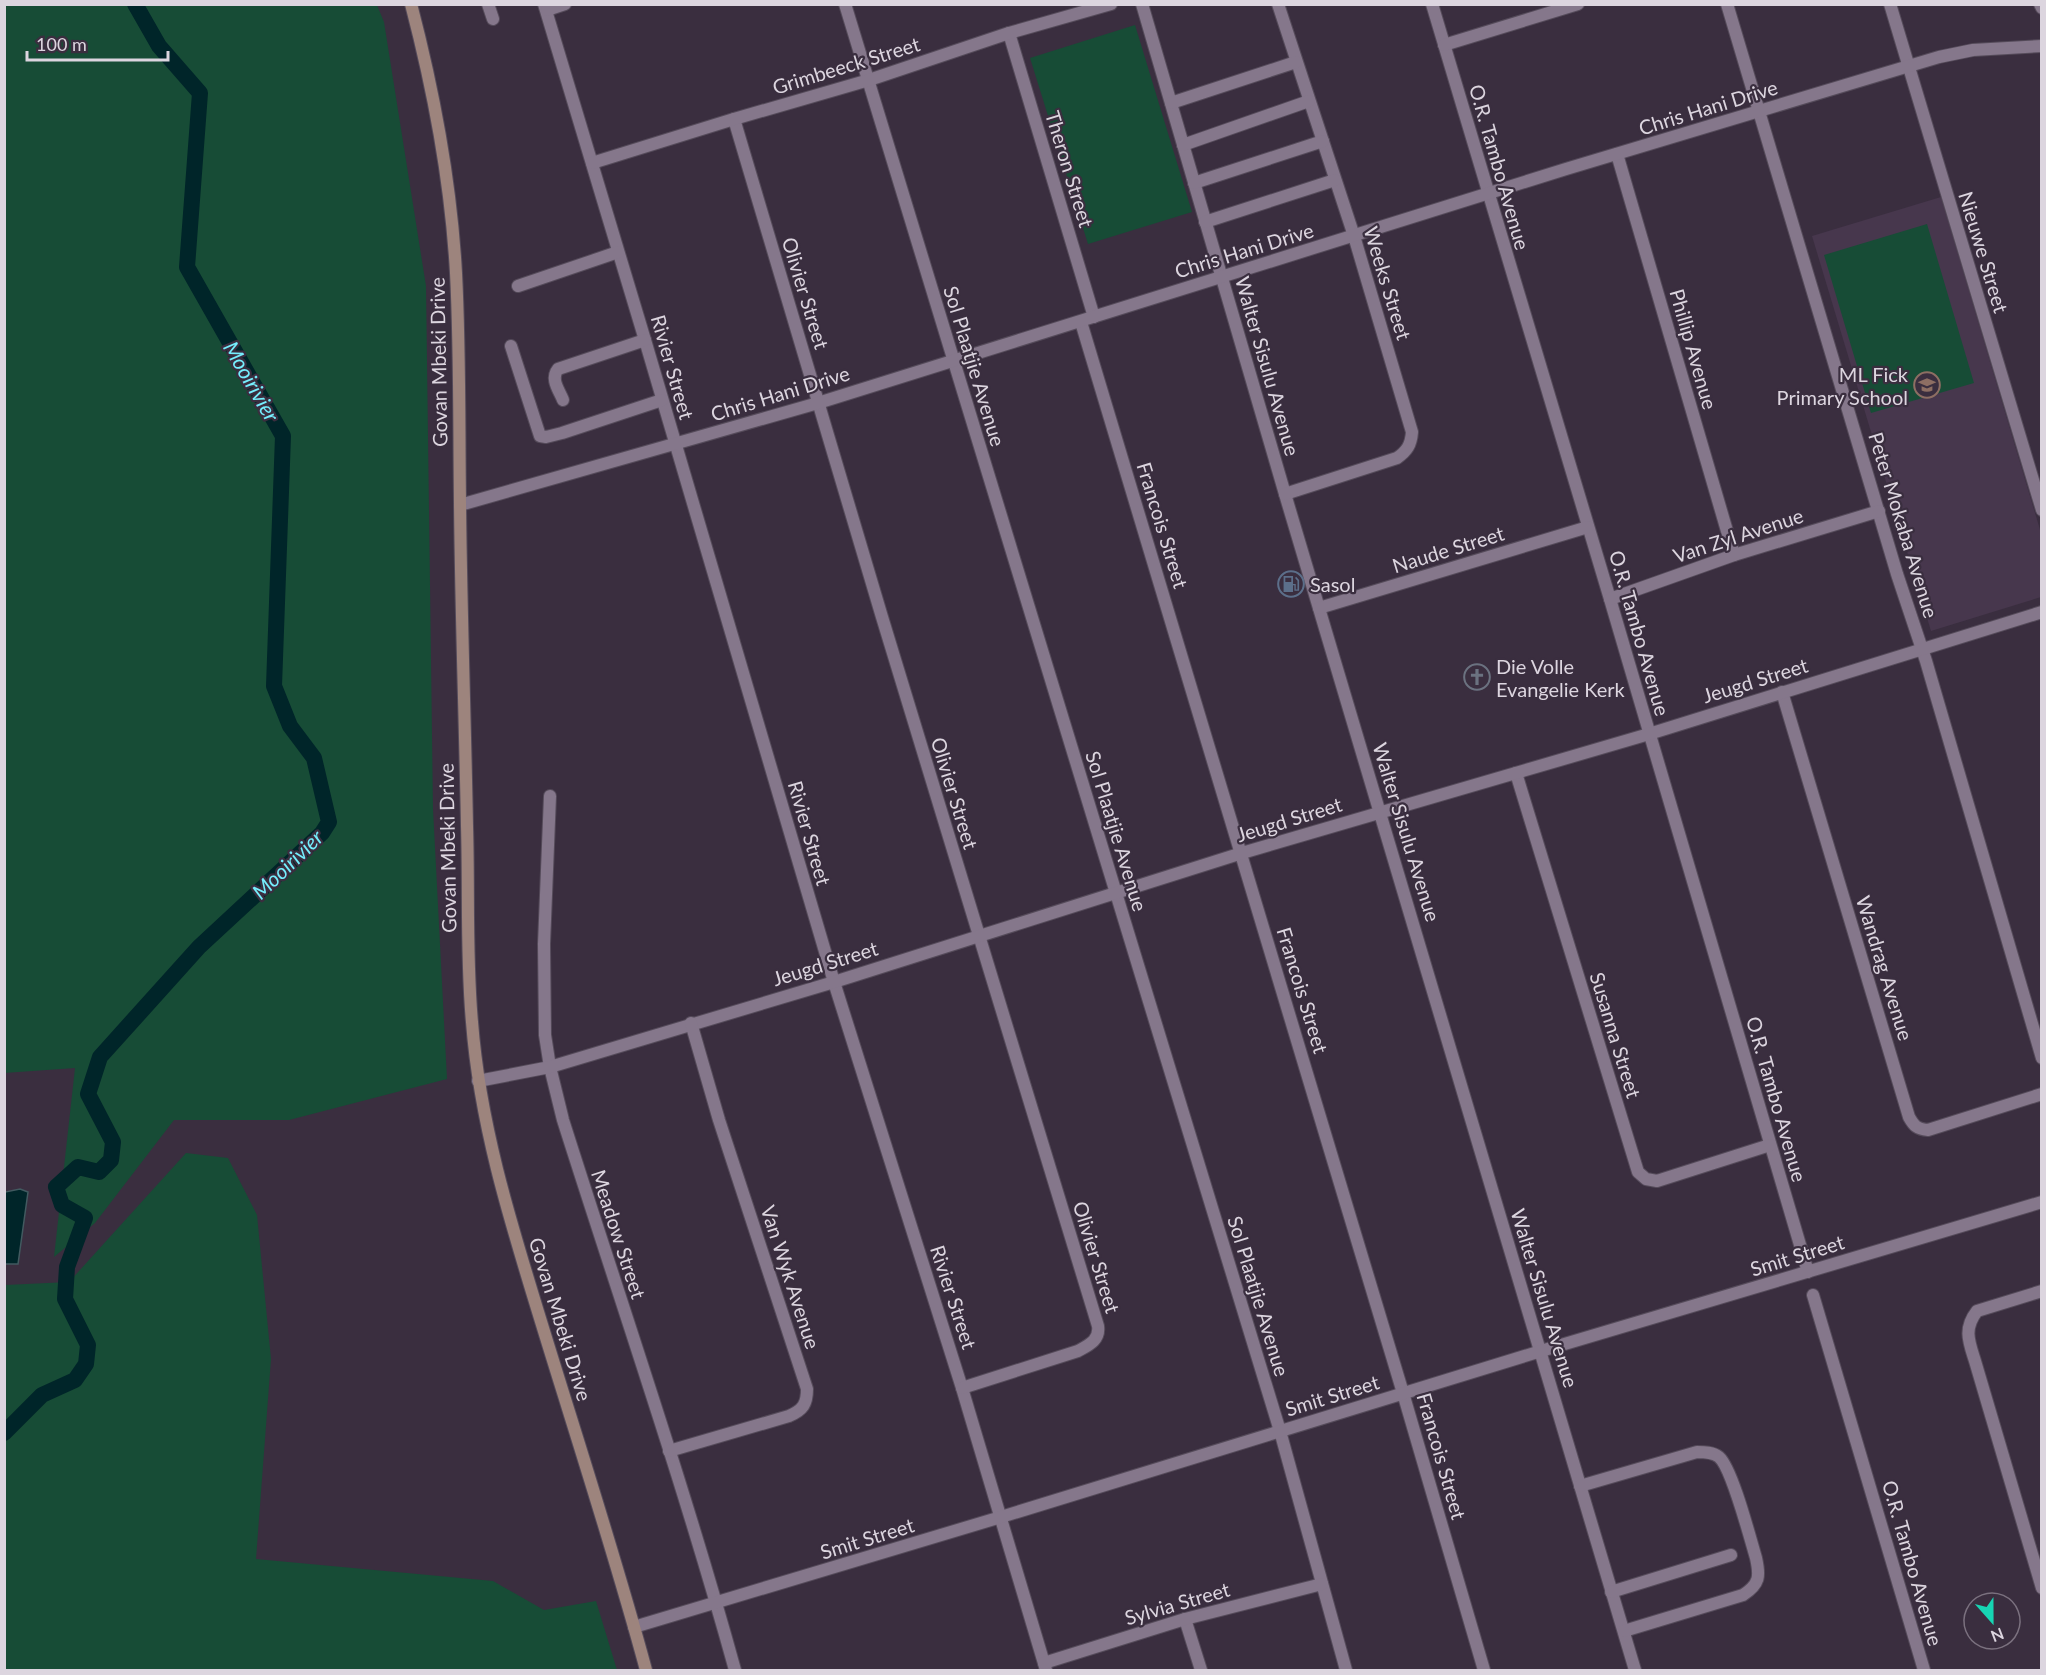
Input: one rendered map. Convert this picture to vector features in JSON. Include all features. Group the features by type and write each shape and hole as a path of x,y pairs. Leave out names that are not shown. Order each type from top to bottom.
{"main road":[{"name":"Govan Mbeki Drive","path":"411,4 437,120 450,201 456,269 468,944 478,1081 488,1136 513,1229 646,1671"}],"street":[{"path":"488,4 493,19"},
{"path":"545,7 564,4"},
{"name":"Sol Plaatjie Avenue","path":"845,4 1280,1431 1346,1671"},
{"name":"Grimbeeck Street","path":"592,163 869,80 1009,33 1111,4"},
{"name":"Walter Sisulu Avenue","path":"1142,4 1285,494 1635,1671"},
{"name":"Weeks Street","path":"1278,4 1354,236 1412,432 1411,442 1406,452 1397,458 1285,494"},
{"name":"O.R. Tambo Avenue","path":"1432,4 1808,1272"},
{"path":"1444,45 1578,4"},
{"name":"Peter Mokaba Avenue","path":"1727,4 1922,649 2042,1058"},
{"name":"Nieuwe Street","path":"1890,4 2042,510"},
{"name":"Rivier Street","path":"545,7 834,981 962,1388 1045,1667"},
{"name":"Theron Street","path":"1009,33 1094,317"},
{"name":"Chris Hani Drive","path":"460,505 818,403 1487,194 1939,57 1973,50 2042,46"},
{"path":"1171,103 1296,62"},
{"path":"1183,145 1309,101"},
{"name":"Olivier Street","path":"734,119 978,937 1099,1333 1089,1345 1078,1350 962,1388"},
{"path":"1194,183 1323,141"},
{"name":"Phillip Avenue","path":"1617,154 1734,555"},
{"path":"1205,222 1335,180"},
{"path":"518,286 618,252"},
{"name":"Francois Street","path":"1082,322 1484,1671"},
{"path":"563,400 554,380 558,369 645,340"},
{"path":"511,346 540,436 546,437 562,433 662,400"},
{"name":"Van Zyl Avenue","path":"1610,599 1734,555 1879,511"},
{"name":"Naude Street","path":"1320,608 1588,526"},
{"name":"Jeugd Street","path":"478,1081 550,1067 978,937 1242,853 1649,734 2042,612"},
{"name":"Wandrag Avenue","path":"1782,692 1913,1124 1918,1129 1928,1130 2042,1094"},
{"name":"Susanna Street","path":"1516,773 1638,1172 1646,1179 1657,1181 1770,1145"},
{"name":"Meadow Street","path":"550,796 544,944 545,1035 550,1067 563,1120 669,1451 735,1671"},
{"name":"Van Wyk Avenue","path":"669,1451 789,1416 803,1407 807,1396 807,1389 718,1120 690,1023"},
{"name":"Smit Street","path":"634,1627 1541,1351 2042,1202"},
{"path":"2042,1291 1977,1311 1970,1320 1968,1330 1975,1361 2042,1588"},
{"name":"O.R. Tambo Avenue","path":"1813,1295 1924,1671"},
{"path":"1580,1486 1697,1452 1708,1452 1719,1457 1730,1475 1756,1558 1759,1570 1758,1580 1753,1588 1743,1595 1624,1631"},
{"path":"1611,1592 1731,1556"},
{"name":"Sylvia Street","path":"1045,1667 1185,1619 1322,1584"},
{"path":"1185,1619 1201,1671"}],"shaded area":[{"name":"ML Fick Primary School","path":"1941,197 2041,533 2041,597 1931,631 1812,236"},
{"path":"20,1189 28,1192 18,1264 5,1264 5,1192"}],"green space":[{"path":"5,4 377,5 384,22 426,286 433,809 447,1079 289,1120 174,1120 95,1223 54,1257 75,1068 4,1073"},
{"path":"1135,25 1192,212 1088,244 1030,58"},
{"path":"1927,224 1974,383 1871,413 1824,255"},
{"path":"186,1153 228,1158 257,1215 271,1359 256,1559 493,1581 544,1610 596,1601 617,1670 5,1670 5,1285 69,1282"}],"waterway":[{"name":"Mooirivier","path":"4,1433 42,1395 75,1380 86,1364 88,1345 65,1299 67,1267 85,1218 62,1205 56,1187 78,1167 99,1172 111,1160 113,1142 88,1094 100,1057 199,947 322,833 329,822 314,758 290,726 274,686 283,436 187,267 200,93 159,46 135,4"}],"place":[{"name":"ML Fick Primary School","path":"1927,385"},
{"name":"Sasol","path":"1291,584"},
{"name":"Die Volle Evangelie Kerk","path":"1477,677"}]}
